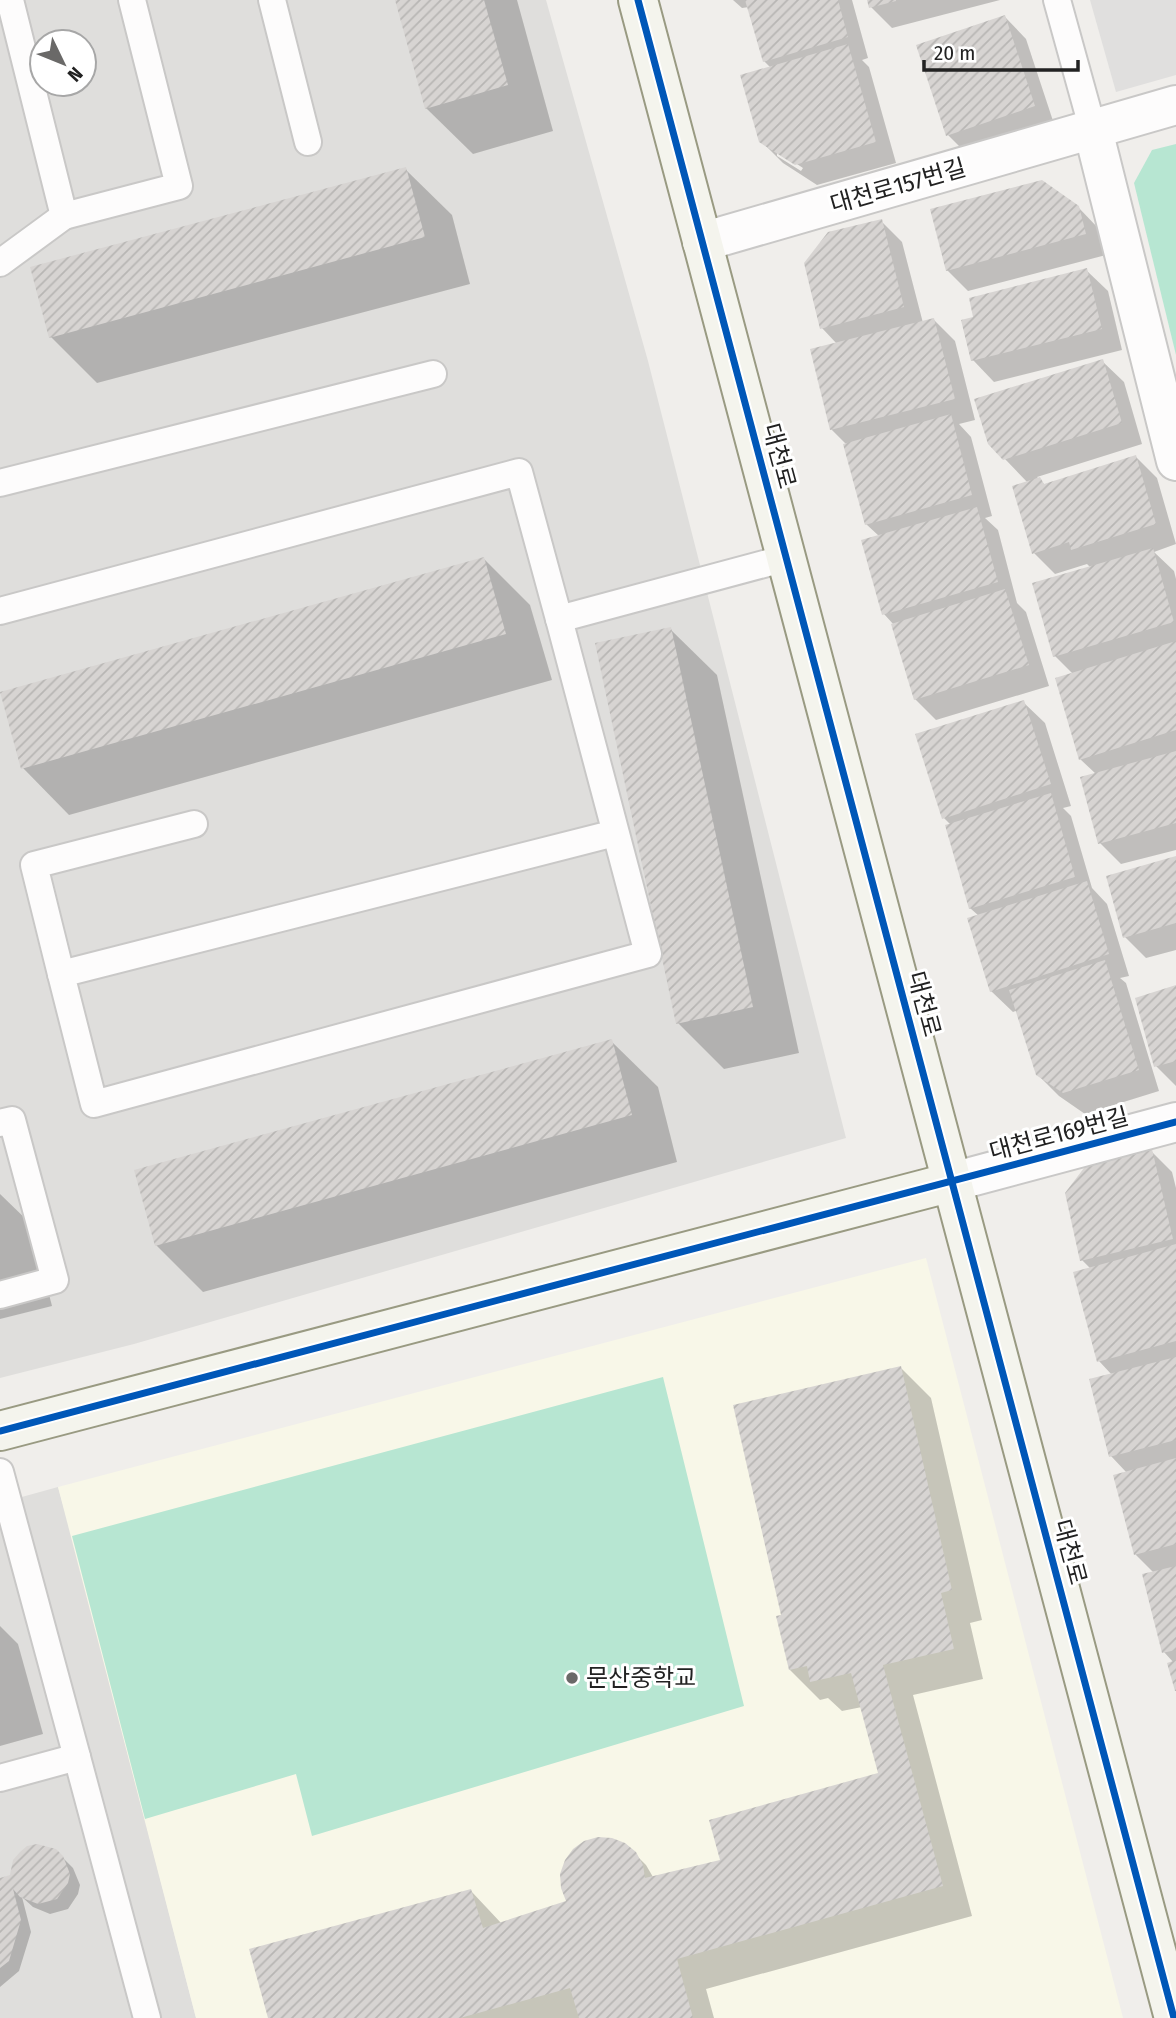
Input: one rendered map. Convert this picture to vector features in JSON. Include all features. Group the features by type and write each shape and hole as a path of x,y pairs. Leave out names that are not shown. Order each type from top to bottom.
{"street":[{"name":"대천로","path":"638,0 1174,2018"},
{"name":"대천로157번길","path":"702,242 1176,104"},
{"path":"1093,130 1176,461"},
{"name":"대천로169번길","path":"952,1182 1176,1122"},
{"path":"0,1431 952,1182"}],"lane":[{"path":"10,0 64,216"},
{"path":"0,263 64,216 179,186 132,0"},
{"path":"272,0 308,142"},
{"path":"1057,0 1093,130"},
{"path":"1,480 433,374"},
{"path":"0,611 519,472 648,954 94,1104 34,865 194,824"},
{"path":"558,619 786,558"},
{"path":"61,974 615,833"},
{"path":"0,1123 12,1120 55,1280 0,1295"},
{"path":"0,1472 10,1553 77,1757 147,2018"},
{"path":"0,1778 77,1757"}],"shaded area":[{"path":"0,0 546,0 648,361 846,1138 134,1344 0,1378"},
{"path":"1090,0 1176,0 1176,75 1116,92"},
{"name":"문산중학교","path":"926,1258 1123,2018 196,2018 58,1487"},
{"path":"58,1487 196,2018 0,2018 0,1503"}],"green space":[{"path":"1176,144 1176,355 1134,183 1152,150"},
{"path":"663,1377 744,1706 312,1836 296,1774 145,1819 72,1536"}],"building":[{"path":"395,0 484,0 508,85 425,109"},
{"path":"745,0 838,0 848,37 763,62"},
{"path":"867,0 896,0 896,1 869,8"},
{"path":"1005,15 1035,106 946,136 916,45"},
{"path":"848,44 876,142 795,165 759,142 740,75"},
{"path":"406,167 425,237 49,338 30,267"},
{"path":"1042,180 1079,206 1086,234 946,271 930,209"},
{"path":"882,219 904,307 820,329 804,263 828,232"},
{"path":"1087,268 1102,329 971,361 961,320 973,317 969,298"},
{"path":"934,318 955,399 830,430 810,349"},
{"path":"1103,359 1122,423 1003,460 988,444 974,399"},
{"path":"951,414 972,495 865,525 843,444"},
{"path":"1136,455 1156,524 1071,550 1069,542 1032,554 1012,486 1040,477 1044,484"},
{"path":"977,507 998,582 882,615 861,540"},
{"path":"1153,548 1174,622 1053,657 1032,583"},
{"path":"484,557 506,634 21,769 0,692"},
{"path":"1005,589 1029,665 914,700 891,624"},
{"path":"671,627 753,1007 676,1024 595,643"},
{"path":"1176,641 1176,730 1079,760 1055,678"},
{"path":"1024,700 1051,784 942,819 915,734"},
{"path":"1176,751 1176,823 1098,844 1080,777"},
{"path":"1051,793 1075,877 969,909 945,825"},
{"path":"1176,856 1176,923 1123,938 1106,876"},
{"path":"1087,881 1109,954 990,992 967,918"},
{"path":"1105,960 1139,1070 1063,1093 1036,1075 1009,990"},
{"path":"1176,985 1176,1061 1154,1067 1135,998"},
{"path":"612,1039 632,1115 155,1246 134,1170"},
{"path":"1152,1149 1173,1239 1080,1261 1065,1193 1087,1164"},
{"path":"1176,1244 1176,1341 1097,1362 1073,1272"},
{"path":"1176,1357 1176,1440 1109,1457 1089,1379"},
{"path":"901,1366 952,1590 941,1593 954,1649 883,1665 943,1886 677,1959 693,2018 579,2018 570,1988 460,2018 268,2018 249,1949 471,1889 483,1928 566,1901 560,1874 573,1849 584,1841 598,1837 625,1843 636,1852 643,1865 645,1878 720,1860 709,1820 878,1773 851,1673 810,1682 807,1666 789,1670 776,1616 781,1615 733,1405"},
{"path":"1176,1458 1176,1544 1134,1555 1113,1475"},
{"path":"1176,1566 1176,1650 1162,1653 1142,1574"},
{"path":"1176,1660 1176,1691 1175,1691 1167,1663"},
{"path":"37,1844 56,1849 63,1856 70,1874 68,1883 57,1899 38,1904 20,1897 13,1889 21,1920 9,1961 0,1968 0,1878 10,1875 13,1860 20,1852 27,1846"}],"cycle path":[{"path":"638,0 1174,2018"},
{"path":"0,1431 1176,1122"}],"place":[{"name":"문산중학교","path":"572,1678"}]}
